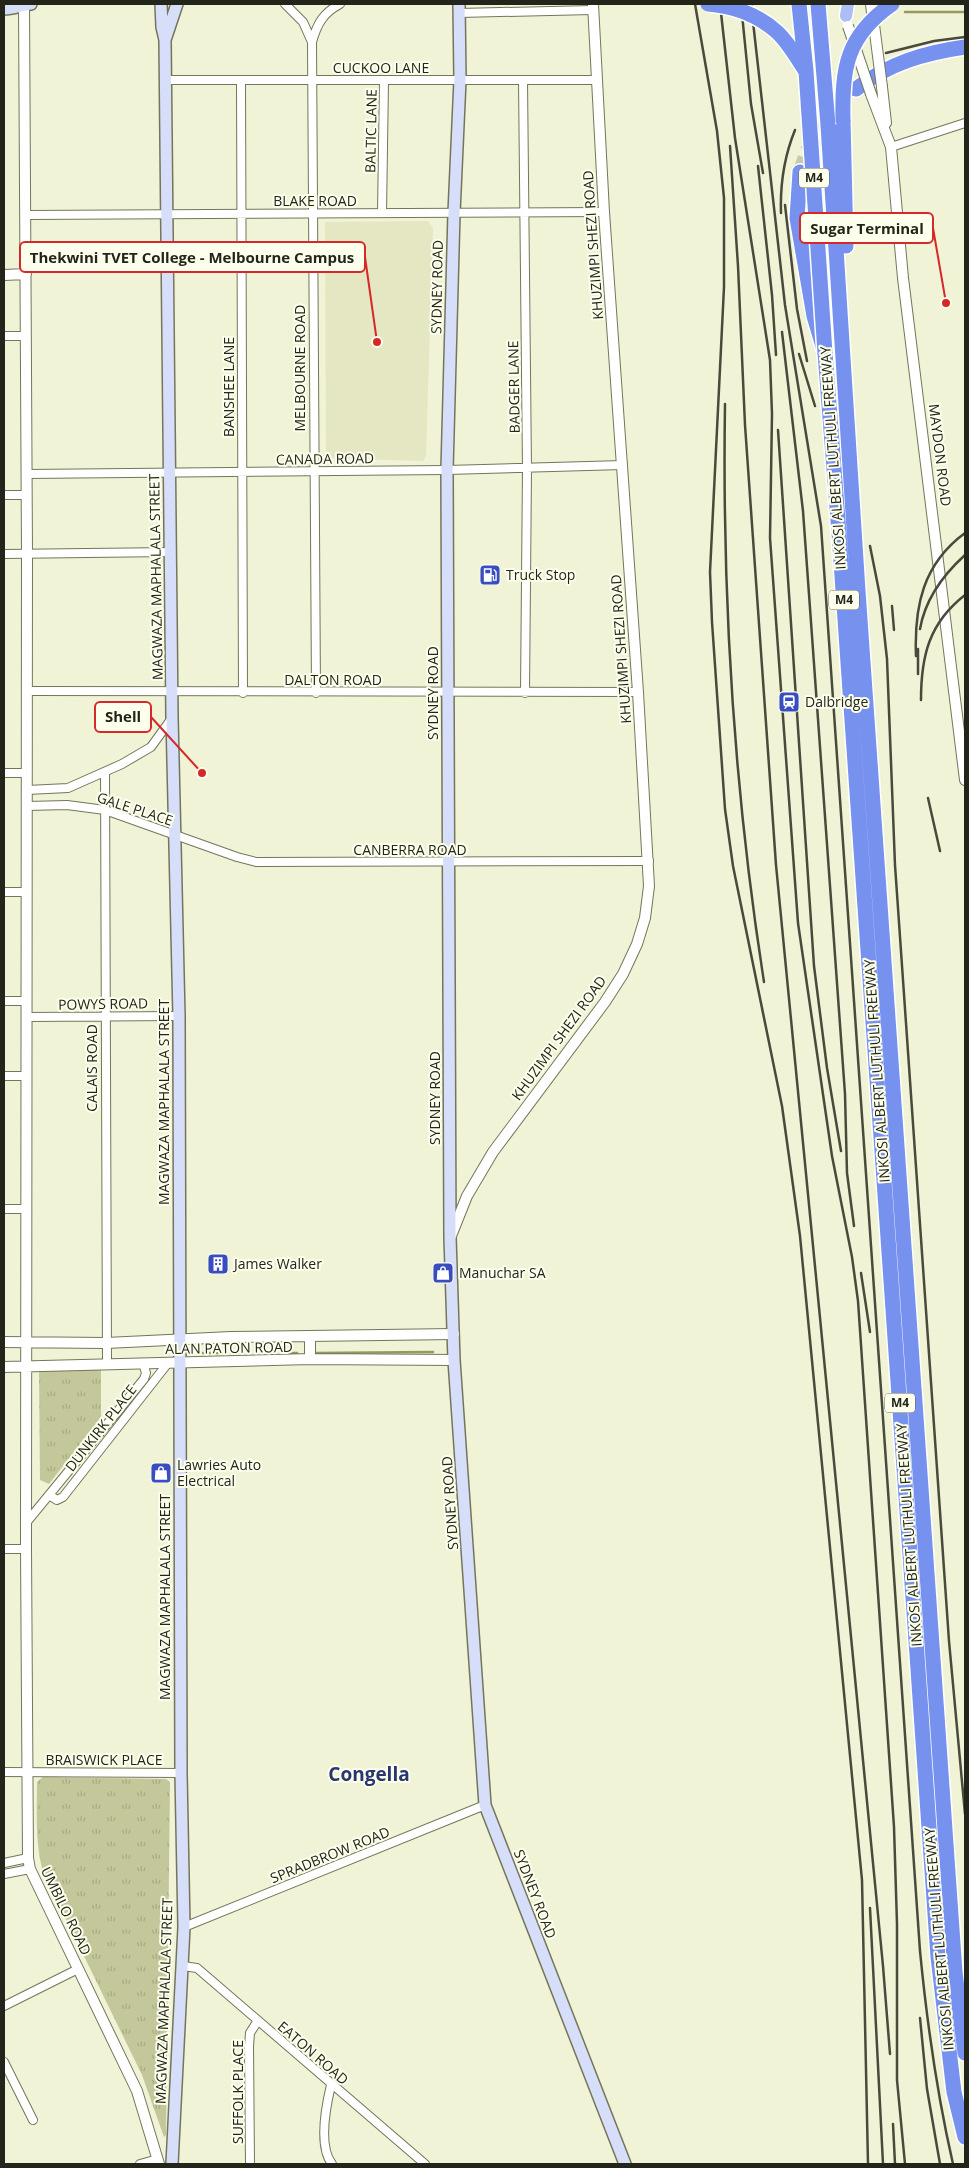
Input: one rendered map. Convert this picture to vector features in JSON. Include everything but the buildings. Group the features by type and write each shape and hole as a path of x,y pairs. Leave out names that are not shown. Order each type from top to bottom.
{"highway":[{"path":"708,4 730,7 761,20 778,32 806,71"},
{"name":"INKOSI ALBERT LUTHULI FREEWAY","path":"800,4 839,533 938,1956 944,2022 954,2092 965,2137"},
{"name":"INKOSI ALBERT LUTHULI FREEWAY","path":"818,4 954,1962 965,2053"},
{"path":"845,383 847,288 843,161 844,77 853,45 866,27 892,4"},
{"path":"856,89 872,76 911,58 935,51 965,48"},
{"path":"800,172 797,218 814,316 825,353"}],"main road":[{"path":"4,10 14,9 24,4 31,4"},
{"name":"MAGWAZA MAPHALALA STREET","path":"162,4 166,80 172,717 179,1016 180,1339 174,1363 184,1927 172,2164"},
{"name":"MAGWAZA MAPHALALA STREET","path":"165,40 177,4"},
{"path":"875,30 883,4"},
{"name":"SYDNEY ROAD","path":"459,8 460,80 454,213 447,470 450,1237 454,1360 485,1805 625,2164"}],"street":[{"name":"UMBILO ROAD","path":"24,4 27,474 26,1549 28,1858 30,1869 137,2091 158,2161"},
{"name":"MELBOURNE ROAD","path":"285,4 299,16 312,42"},
{"name":"MELBOURNE ROAD","path":"316,693 313,472 312,42 316,26 322,18 340,4"},
{"path":"459,8 593,7"},
{"name":"KHUZIMPI SHEZI ROAD","path":"450,1237 467,1196 492,1152 605,1002 623,974 645,918 649,886 649,861 623,465 604,212 593,7"},
{"name":"MAYDON ROAD","path":"872,9 886,134"},
{"name":"MAYDON ROAD","path":"846,12 871,94 891,147 903,278 965,780"},
{"name":"CUCKOO LANE","path":"166,80 597,80"},
{"name":"BADGER LANE","path":"522,80 527,469 525,693"},
{"name":"BANSHEE LANE","path":"241,81 243,693"},
{"name":"BALTIC LANE","path":"382,213 384,81"},
{"path":"891,147 965,123"},
{"name":"BLAKE ROAD","path":"26,215 604,212"},
{"path":"4,275 26,274"},
{"path":"4,336 26,336"},
{"name":"CANADA ROAD","path":"27,474 527,469 623,465"},
{"path":"4,495 27,495"},
{"path":"4,554 171,552"},
{"name":"DALTON ROAD","path":"27,691 172,690 243,693 638,692"},
{"name":"GALE PLACE","path":"26,790 68,788 140,756 151,747 172,717"},
{"path":"4,773 27,773"},
{"name":"CALAIS ROAD","path":"105,773 104,1016 107,1363"},
{"name":"GALE PLACE","path":"27,806 67,805 105,810 176,835"},
{"name":"CANBERRA ROAD","path":"176,835 256,862 649,861"},
{"path":"4,892 27,892"},
{"path":"4,1001 27,1001"},
{"name":"POWYS ROAD","path":"27,1017 179,1016"},
{"path":"4,1076 26,1076"},
{"path":"4,1209 26,1209"},
{"name":"ALAN PATON ROAD","path":"4,1342 106,1343 180,1339 454,1334"},
{"path":"310,1337 310,1359"},
{"name":"ALAN PATON ROAD","path":"4,1367 310,1359 454,1360"},
{"path":"26,1523 144,1379 146,1373 143,1363"},
{"name":"DUNKIRK PLACE","path":"49,1495 57,1500 61,1498 111,1434 174,1363"},
{"path":"104,1428 111,1434"},
{"path":"92,1442 100,1449"},
{"path":"4,1549 26,1549"},
{"name":"BRAISWICK PLACE","path":"4,1772 181,1773"},
{"name":"SPRADBROW ROAD","path":"184,1927 485,1805"},
{"path":"4,1863 28,1858"},
{"path":"4,1874 30,1869"},
{"name":"EATON ROAD","path":"183,1966 197,1968 257,2022 424,2164"},
{"path":"4,2006 78,1969"},
{"name":"SUFFOLK PLACE","path":"250,2164 249,2046 250,2033 257,2022"},
{"path":"4,2062 33,2120"},
{"path":"331,2085 326,2114 325,2142 327,2157 332,2164"},
{"path":"140,2164 158,2161"}],"shaded area":[{"path":"428,221 433,228 426,456 423,461 326,458 325,222"}],"green space":[{"path":"39,1370 101,1370 101,1417 49,1484 40,1480"},
{"path":"43,1777 166,1779 170,1782 166,2135 164,2137 142,2075 43,1872 38,1839 37,1782"}],"waterway":[{"path":"905,12 965,12"},
{"path":"315,1353 433,1352"},
{"path":"203,1353 218,1353"},
{"path":"285,1353 297,1353"}],"tunnel":[{"path":"800,172 808,150 832,115"}],"railway":[{"path":"695,4 717,131 724,198 724,287 710,572 725,809 733,866 782,1106 800,1236 862,1880 868,2164"},
{"path":"720,4 735,138 770,360 772,414 770,538 798,923 832,1156 852,1257 858,1301 894,1827 897,1924 897,2080 905,2164"},
{"path":"741,4 751,104 763,173"},
{"path":"751,4 785,305 821,526 920,1951 933,2058 953,2164"},
{"path":"886,53 934,41 965,37"},
{"path":"781,213 784,171 788,150 795,130"},
{"path":"730,146 738,266 745,425 776,865 890,2054"},
{"path":"758,166 772,295 776,355"},
{"path":"785,205 797,309 807,361"},
{"path":"782,332 803,511 845,1094 847,1173 854,1226"},
{"path":"799,354 815,406"},
{"path":"725,404 726,549 732,694 745,838 764,982"},
{"path":"778,430 814,966 827,1068 841,1151"},
{"path":"916,656 917,620 924,587 939,558 965,533"},
{"path":"870,546 880,596 887,659 895,865 949,1641 965,1814"},
{"path":"920,629 922,618 936,589 949,571 965,555"},
{"path":"921,700 925,655 935,629 943,617 965,595"},
{"path":"892,606 894,630"},
{"path":"918,649 918,674"},
{"path":"928,798 940,851"},
{"path":"861,1273 870,1332"},
{"path":"870,1908 883,2164"},
{"path":"920,2018 927,2089 940,2164"},
{"path":"893,2124 895,2164"}],"place":[{"name":"Sugar Terminal","path":"946,303"},
{"name":"Thekwini TVET College - Melbourne Campus","path":"377,342"},
{"name":"Truck Stop","path":"490,575"},
{"name":"Dalbridge","path":"789,702"},
{"name":"Shell","path":"202,773"},
{"name":"James Walker","path":"218,1264"},
{"name":"Manuchar SA","path":"443,1273"},
{"name":"Lawries Auto Electrical","path":"161,1473"}],"district":[{"name":"Congella","path":"369,1774"}]}
